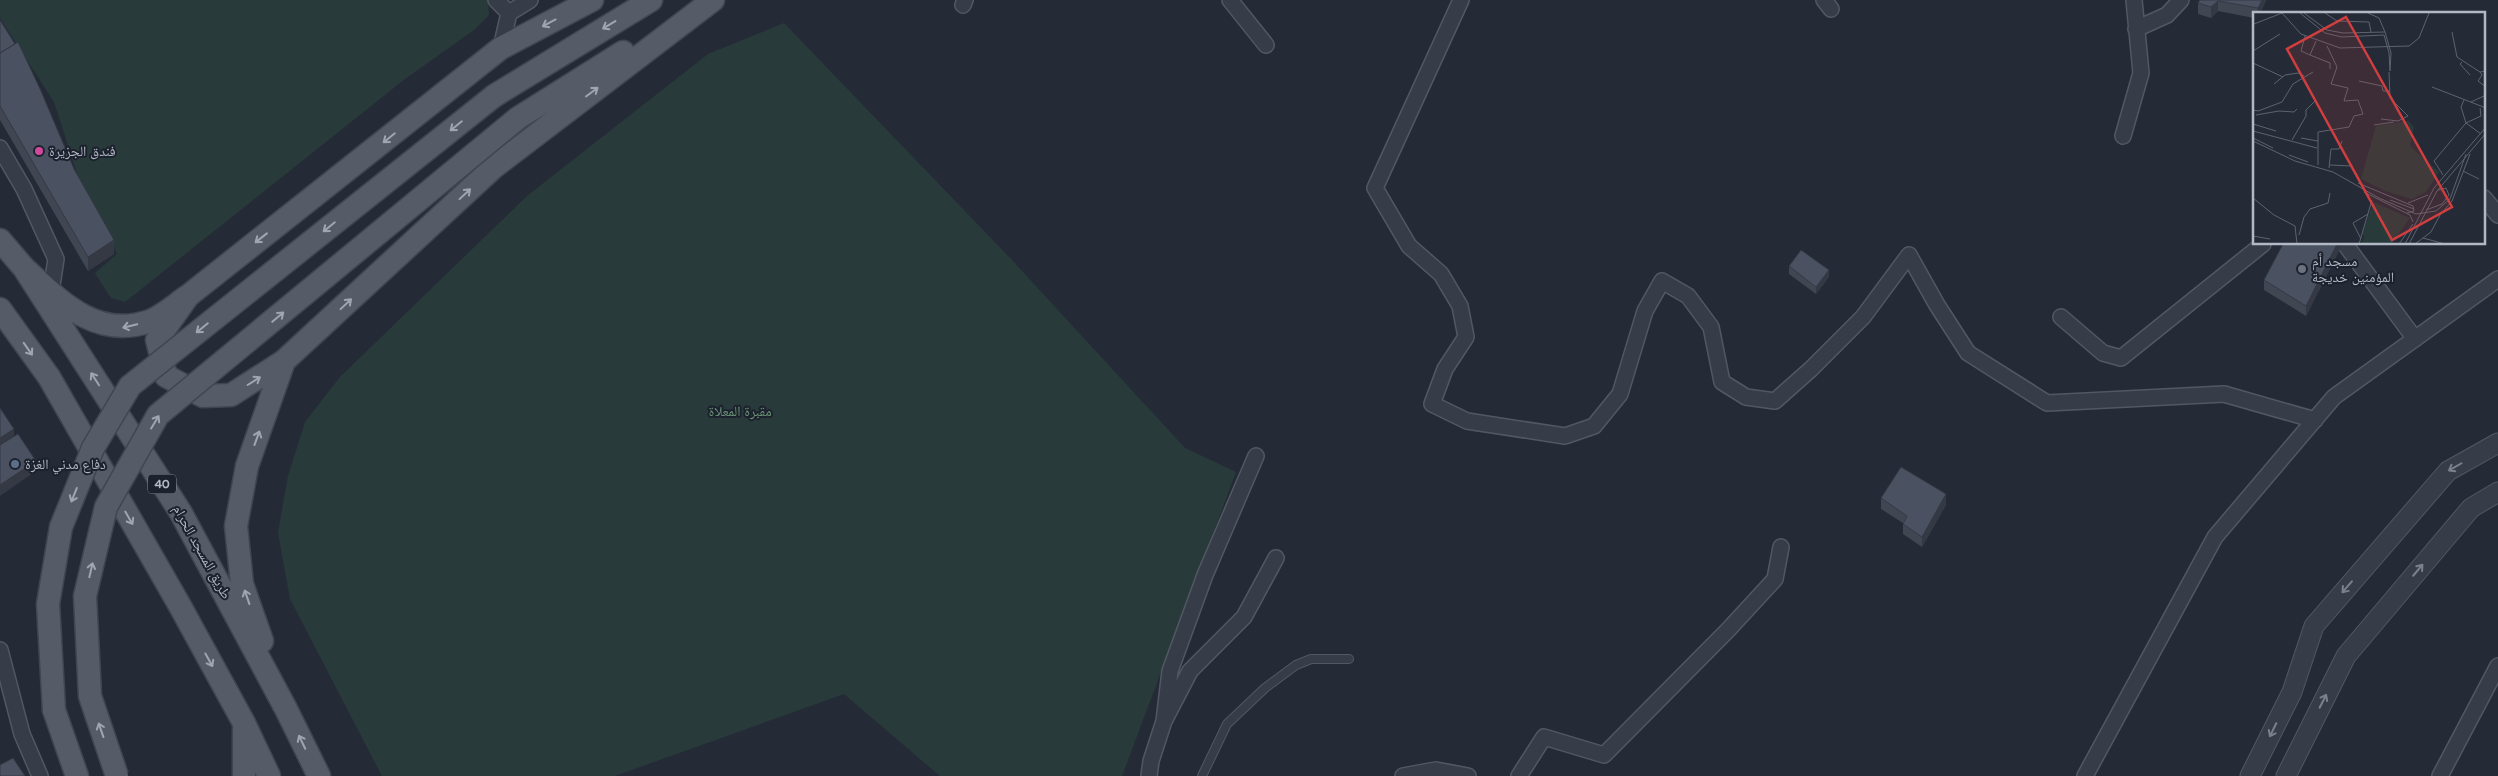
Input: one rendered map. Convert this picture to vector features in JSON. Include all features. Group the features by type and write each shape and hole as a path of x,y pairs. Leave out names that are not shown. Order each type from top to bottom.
{"main road":[{"path":"24,268 74,312 103,324 122,328 151,320 188,296 501,48 592,0"},
{"path":"77,776 54,710 48,604 61,527 93,448 130,386 494,96 651,0"},
{"path":"117,776 90,696 85,596 106,507 158,415 518,118 706,0"},
{"path":"188,296 157,340 166,376 203,396 231,395 284,361 494,167 713,0"},
{"name":"طريق المسجد الحرام","path":"0,240 24,268 181,513 286,709 319,776"},
{"path":"0,309 48,377 244,723 270,776"},
{"path":"284,361 247,466 236,526 242,584 286,709"},
{"path":"244,723 244,776"}],"street":[{"path":"496,0 510,13"},
{"path":"501,48 510,13 530,0"},
{"path":"1230,0 1266,45"},
{"path":"1461,0 1375,188 1410,246 1441,274 1460,306 1466,336 1445,369 1432,404 1441,409 1467,421 1565,436 1594,426 1620,394 1645,311 1662,281 1688,296 1711,327 1722,382 1746,397 1775,401 1811,369 1863,317 1909,255 1937,305 1968,353 2047,403 2224,394 2315,420"},
{"path":"2123,136 2141,73 2134,0"},
{"path":"2136,29 2167,15 2181,0"},
{"path":"0,148 24,189 56,259 51,292"},
{"path":"2486,200 2498,215"},
{"path":"2061,317 2103,353 2121,358 2263,245"},
{"path":"2346,245 2415,339"},
{"path":"2085,776 2215,537 2334,397 2498,280"},
{"path":"2250,776 2292,692 2314,626 2448,471 2498,443"},
{"path":"1164,721 1170,671 1205,575 1256,456"},
{"path":"2286,776 2346,656 2470,508 2498,492"},
{"path":"1519,776 1544,737 1604,755 1728,630 1775,579 1781,548"},
{"path":"1149,776 1151,761 1164,721 1190,671 1244,617 1276,558"},
{"path":"0,650 22,734 40,776"},
{"path":"2440,776 2498,666"},
{"path":"1403,776 1436,770 1468,776"}],"lane":[{"path":"1202,776 1227,724 1265,688 1296,665 1311,659 1349,659"}],"green space":[{"path":"0,0 488,0 489,15 474,30 405,79 125,302 111,298 95,273 117,254 104,223 83,192 54,102 0,18"},
{"name":"مقبرة المعلاة","path":"784,23 1011,259 1185,448 1236,472 1122,776 940,776 844,694 615,776 382,776 290,599 278,533 288,476 305,422 340,377 527,196 708,54"}],"building":[{"path":"2200,0 2262,0 2258,8 2218,1 2211,7 2198,3"},
{"path":"0,20 15,44 0,53"},
{"name":"فندق الجزيرة","path":"18,42 74,169 114,240 88,257 0,106 0,53"},
{"name":"مسجد أم المؤمنين خديجة","path":"2282,245 2336,245 2306,306 2264,280"},
{"path":"1801,250 1829,270 1816,287 1789,266"},
{"path":"0,408 14,429 0,438"},
{"name":"دفاع مدني الغزة","path":"18,434 36,461 0,485 0,445"},
{"path":"1901,467 1946,494 1922,537 1903,524 1907,516 1881,498"},
{"path":"13,758 25,776 0,776 0,765"}],"place":[{"name":"فندق الجزيرة","path":"39,151"},
{"name":"مسجد أم المؤمنين خديجة","path":"2302,269"},
{"name":"دفاع مدني الغزة","path":"15,464"}]}
